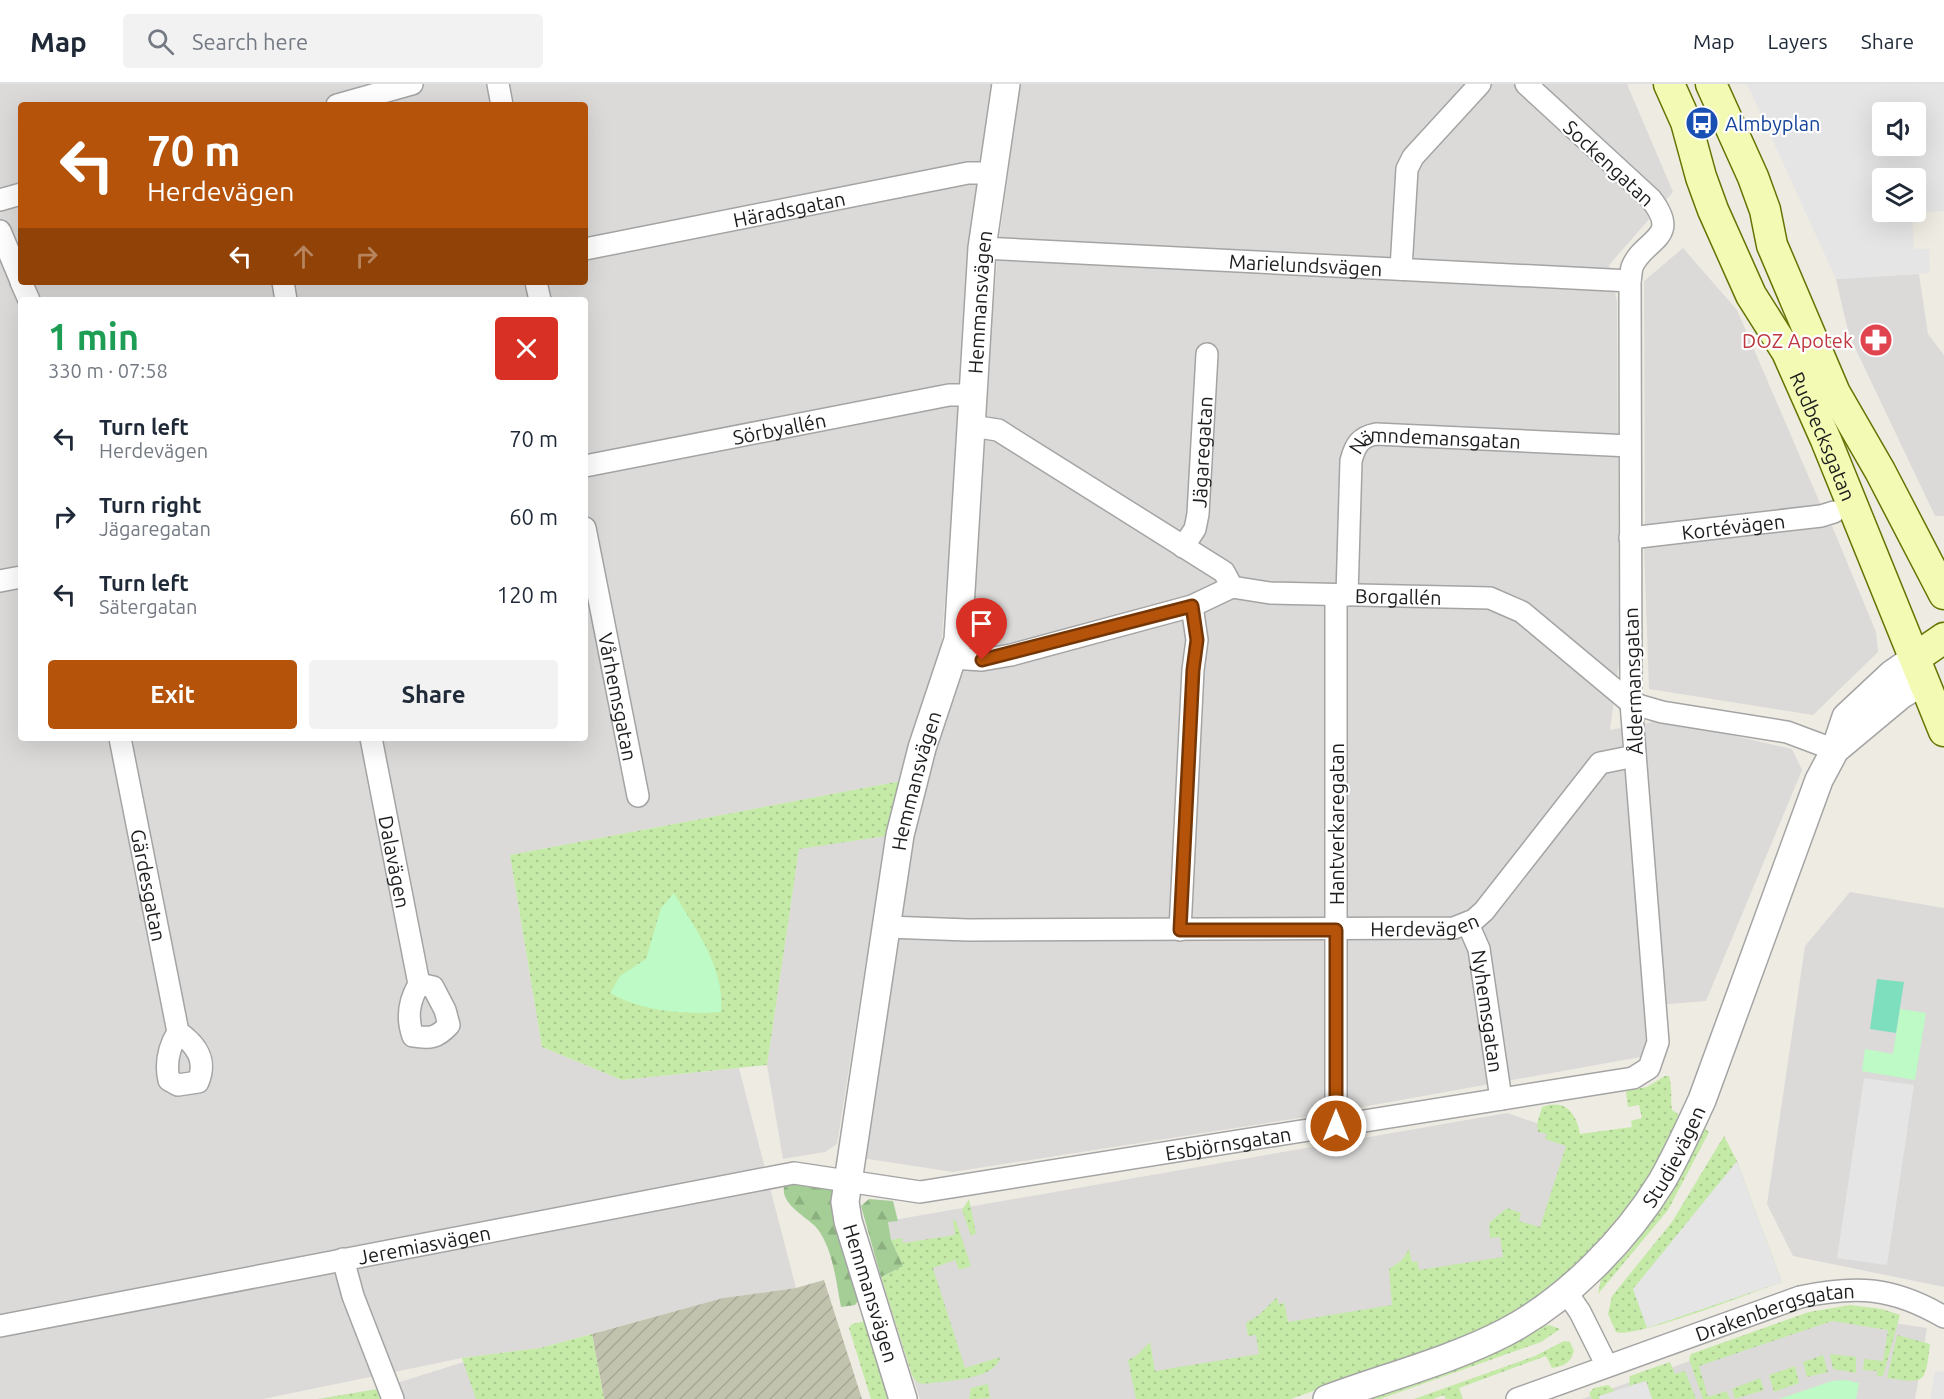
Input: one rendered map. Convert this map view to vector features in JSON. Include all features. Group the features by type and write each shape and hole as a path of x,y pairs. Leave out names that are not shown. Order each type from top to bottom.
{"main road":[{"name":"Rudbecksgatan","path":"1670,84 1686,122 1713,210 1751,295 1792,363 1928,670 1944,731"},
{"name":"Rudbecksgatan","path":"1711,84 1753,177 1766,210 1772,245 1835,393 1880,471 1944,594"},
{"name":"Studievägen","path":"1928,670 1944,638"}],"street":[{"path":"348,102 412,84"},
{"path":"498,84 501,102"},
{"name":"Hemmansvägen","path":"903,1399 848,1221 845,1202 886,927 906,812 922,748 957,640 982,248 1006,84"},
{"path":"1401,269 1407,169 1413,158 1480,84"},
{"name":"Sockengatan","path":"1526,84 1651,199 1661,212 1663,223 1660,236 1632,266 1630,281"},
{"name":"Häradsgatan","path":"588,248 968,173 993,173"},
{"path":"0,200 18,195"},
{"path":"0,231 18,274"},
{"name":"Marielundsvägen","path":"982,248 1630,281"},
{"name":"Åldermansgatan","path":"1630,281 1630,704 1658,1042 1649,1068 1641,1074"},
{"name":"Jägaregatan","path":"1183,547 1195,529 1198,514 1207,354"},
{"name":"Sörbyallén","path":"588,465 949,395 973,395"},
{"path":"952,658 982,660 1011,655 1192,606 1232,587 1224,572 998,430 971,426"},
{"name":"Nämndemansgatan","path":"1342,595 1352,462 1359,442 1366,436 1376,434 1630,446"},
{"name":"Kortévägen","path":"1630,538 1821,516 1834,512"},
{"name":"Vårhemsgatan","path":"588,543 638,796"},
{"path":"0,581 18,578"},
{"name":"Borgallén","path":"1232,587 1270,593 1471,596 1505,603 1522,612 1630,704 1662,712 1787,732 1835,750"},
{"name":"Hantverkaregatan","path":"1336,1126 1336,930 1342,595"},
{"path":"1180,930 1193,670 1197,640 1192,606"},
{"name":"Studievägen","path":"1327,1399 1467,1349 1507,1331 1565,1290 1614,1243 1637,1216 1680,1149 1702,1100 1819,780 1835,750 1846,717 1892,674 1928,670"},
{"name":"Gärdesgatan","path":"121,741 178,1032"},
{"name":"Dalavägen","path":"372,741 419,984"},
{"name":"Herdevägen","path":"886,927 1438,930 1468,924 1484,911 1600,763 1635,756"},
{"name":"Nyhemsgatan","path":"1468,924 1479,950 1501,1099"},
{"name":"Esbjörnsgatan","path":"849,1181 920,1192 1633,1078 1641,1074"},
{"name":"Jeremiasvägen","path":"0,1326 794,1173 849,1181"},
{"path":"343,1259 353,1296 393,1399"},
{"name":"Drakenbergsgatan","path":"1517,1399 1800,1297 1838,1289 1871,1290 1911,1300 1944,1317"},
{"path":"1565,1290 1580,1312 1607,1366"}],"shaded area":[{"path":"0,84 995,84 960,421 941,647 901,781 510,855 542,1047 622,1080 739,1068 796,1288 723,1298 540,1348 462,1358 263,1399 0,1399"},
{"path":"1020,84 1627,84 1673,192 1609,265 1617,301 1619,662 1610,730 1664,720 1792,749 1802,770 1706,1001 1645,1006 1646,1056 1318,1115 953,1172 862,1158 916,819 955,687 1000,233"},
{"path":"1747,84 1944,84 1944,211 1926,212 1926,168 1872,168 1872,222 1912,222 1914,249 1929,249 1930,273 1836,279"},
{"path":"1683,248 1737,310 1823,510 1645,530 1644,281"},
{"path":"1919,274 1928,334 1944,355 1944,516 1935,516 1849,335 1836,279"},
{"path":"1832,526 1876,632 1878,652 1813,715 1649,689 1644,547"},
{"path":"886,836 837,1144 825,1152 783,1159 767,1065 799,848"},
{"path":"1850,892 1944,908 1944,1287 1793,1256 1767,1204 1805,946"},
{"path":"1864,1078 1914,1085 1887,1265 1837,1258"},
{"path":"1507,1113 1641,1159 1589,1236 1249,1399 920,1399 881,1277 903,1266 891,1240 888,1221"},
{"path":"1737,1161 1782,1282 1647,1328 1633,1289"},
{"path":"824,1280 862,1399 604,1399 592,1334 723,1298 796,1288"},
{"path":"1826,1313 1927,1328 1915,1399 1582,1399"},
{"path":"470,1360 486,1399 318,1399 378,1389"},
{"path":"1935,1371 1944,1372 1944,1399 1930,1399"},
{"path":"1646,1381 1652,1399 1600,1399 1599,1396"}],"green space":[{"path":"901,781 886,836 799,849 767,1065 622,1080 542,1047 510,855"},
{"path":"674,893 700,935 714,964 721,995 721,1012 692,1013 649,1008 610,993 620,976 646,959 661,908"},
{"path":"1877,979 1904,982 1896,1033 1870,1029"},
{"path":"1900,1009 1926,1013 1915,1080 1862,1071 1865,1049 1893,1054"},
{"path":"1669,1076 1672,1110 1691,1123 1619,1222 1563,1279 1507,1316 1479,1331 1291,1399 1136,1399 1128,1360 1136,1356 1150,1342 1155,1371 1259,1354 1256,1335 1248,1336 1246,1323 1259,1315 1277,1297 1279,1305 1284,1302 1288,1322 1392,1305 1389,1269 1402,1260 1409,1249 1412,1262 1417,1261 1419,1270 1503,1257 1500,1237 1490,1238 1489,1223 1507,1208 1521,1213 1519,1221 1540,1227 1566,1146 1545,1139 1547,1134 1538,1132 1537,1124 1542,1107 1563,1106 1573,1114 1580,1134 1632,1127 1631,1121 1642,1118 1639,1105 1628,1107 1626,1091 1647,1087"},
{"path":"1704,1128 1709,1132 1668,1210 1598,1294 1601,1279 1630,1250 1667,1201"},
{"path":"1724,1136 1737,1161 1782,1282 1670,1322 1627,1332 1616,1332 1608,1314 1612,1296 1672,1222"},
{"path":"799,1183 833,1189 861,1297 855,1305 841,1307 830,1254 821,1234 786,1199 784,1187"},
{"path":"869,1199 893,1201 898,1221 888,1222 891,1240 903,1266 881,1277 861,1206"},
{"path":"969,1199 976,1233 971,1236 962,1210"},
{"path":"949,1218 956,1221 971,1266 959,1270 955,1260 933,1268 965,1368 1000,1357 997,1365 980,1375 923,1384 917,1382 912,1375 881,1277 903,1266 891,1240 902,1238 903,1243 955,1235 953,1220"},
{"path":"1850,1305 1882,1309 1900,1315 1883,1376 1877,1376 1877,1371 1863,1370 1864,1359 1883,1361 1888,1330 1832,1321 1699,1366 1708,1397 1726,1391 1730,1399 1703,1399 1689,1359 1691,1354 1809,1312"},
{"path":"865,1321 895,1399 871,1399 849,1328 852,1324"},
{"path":"1549,1325 1560,1329 1541,1342 1380,1399 1366,1399 1474,1360 1538,1328"},
{"path":"592,1334 604,1399 476,1399 462,1358 540,1348"},
{"path":"1897,1335 1930,1344 1927,1367 1922,1378 1910,1381 1887,1378"},
{"path":"1564,1341 1570,1342 1574,1351 1569,1361 1563,1365 1552,1368 1546,1356 1459,1388 1463,1399 1446,1399 1444,1395 1433,1399 1414,1399 1535,1356"},
{"path":"1830,1354 1856,1357 1856,1373 1833,1369"},
{"path":"1823,1355 1828,1372 1807,1377 1803,1362"},
{"path":"1670,1362 1675,1374 1685,1371 1696,1399 1652,1399 1646,1381 1629,1386 1630,1376"},
{"path":"1795,1366 1799,1383 1774,1392 1769,1375"},
{"path":"1760,1378 1764,1390 1735,1399 1732,1389"},
{"path":"1845,1380 1859,1383 1856,1399 1779,1399 1832,1381"},
{"path":"988,1384 990,1398 969,1399 971,1388"},
{"path":"1608,1385 1615,1391 1599,1396 1600,1399 1592,1399 1589,1393 1594,1388"},
{"path":"378,1389 381,1399 318,1399"}],"place":[{"name":"Almbyplan","path":"1702,123"},
{"name":"DOZ Apotek","path":"1876,340"}],"route":[{"path":"982,660 1011,655 1192,606 1197,640 1193,670 1180,930 1336,930 1336,1126"}]}
